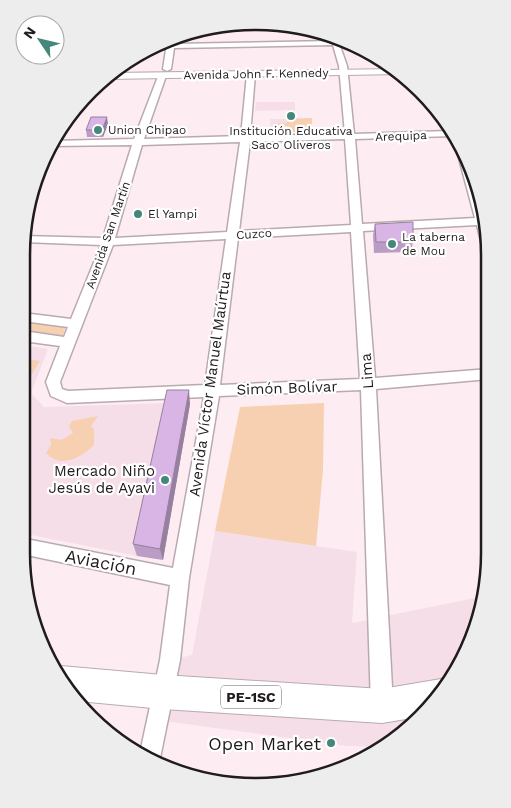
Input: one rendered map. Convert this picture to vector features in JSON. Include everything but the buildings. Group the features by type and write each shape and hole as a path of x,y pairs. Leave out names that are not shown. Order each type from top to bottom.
{"main road":[{"name":"PE-1SC","path":"73,684 163,692 382,706 427,698"}],"street":[{"path":"178,44 325,41"},
{"name":"Lima","path":"336,45 343,69 350,137 368,384 382,706"},
{"name":"Avenida San Martín","path":"56,392 53,382 108,242 138,142 165,72 170,46"},
{"name":"Avenida John F. Kennedy","path":"128,70 251,74 378,66"},
{"name":"Avenida John F. Kennedy","path":"120,75 165,72 343,69 385,71"},
{"name":"Avenida Víctor Manuel Maúrtua","path":"151,752 170,660 180,578 212,391 245,140 251,74"},
{"name":"Arequipa","path":"60,144 446,134"},
{"name":"Cuzco","path":"30,239 108,242 478,221"},
{"path":"30,318 76,324"},
{"path":"30,337 68,342"},
{"name":"Simón Bolívar","path":"56,392 67,397 368,384 481,375"},
{"name":"Aviación","path":"30,548 180,578"}],"shaded area":[{"path":"335,70 331,72 121,75 125,72"},
{"name":"Institución Educativa Saco Oliveros","path":"256,102 295,102 295,118 312,118 312,132 271,132 270,119 287,119 288,110 255,111"},
{"path":"312,118 312,132 287,132 287,126 278,126 278,123 287,123 288,119"},
{"path":"30,322 66,326 62,338 30,333"},
{"path":"30,346 48,349 31,393 44,407 169,403 137,556 30,535"},
{"path":"30,359 40,361 30,377"},
{"path":"324,403 323,470 316,546 215,531 240,407"},
{"path":"98,416 91,426 94,429 94,445 83,454 64,461 52,458 46,453 51,445 50,438 62,440 73,433 69,426 72,421"},
{"path":"215,531 357,552 352,623 477,598 464,639 443,678 415,712 393,731 370,747 347,746 157,720 170,660 192,655"}],"place":[{"name":"Institución Educativa Saco Oliveros","path":"291,116"},
{"name":"Union Chipao","path":"98,130"},
{"name":"El Yampi","path":"138,214"},
{"name":"La taberna de Mou","path":"392,244"},
{"name":"Mercado Niño Jesús de Ayavi","path":"165,480"},
{"name":"Open Market","path":"331,743"}]}
